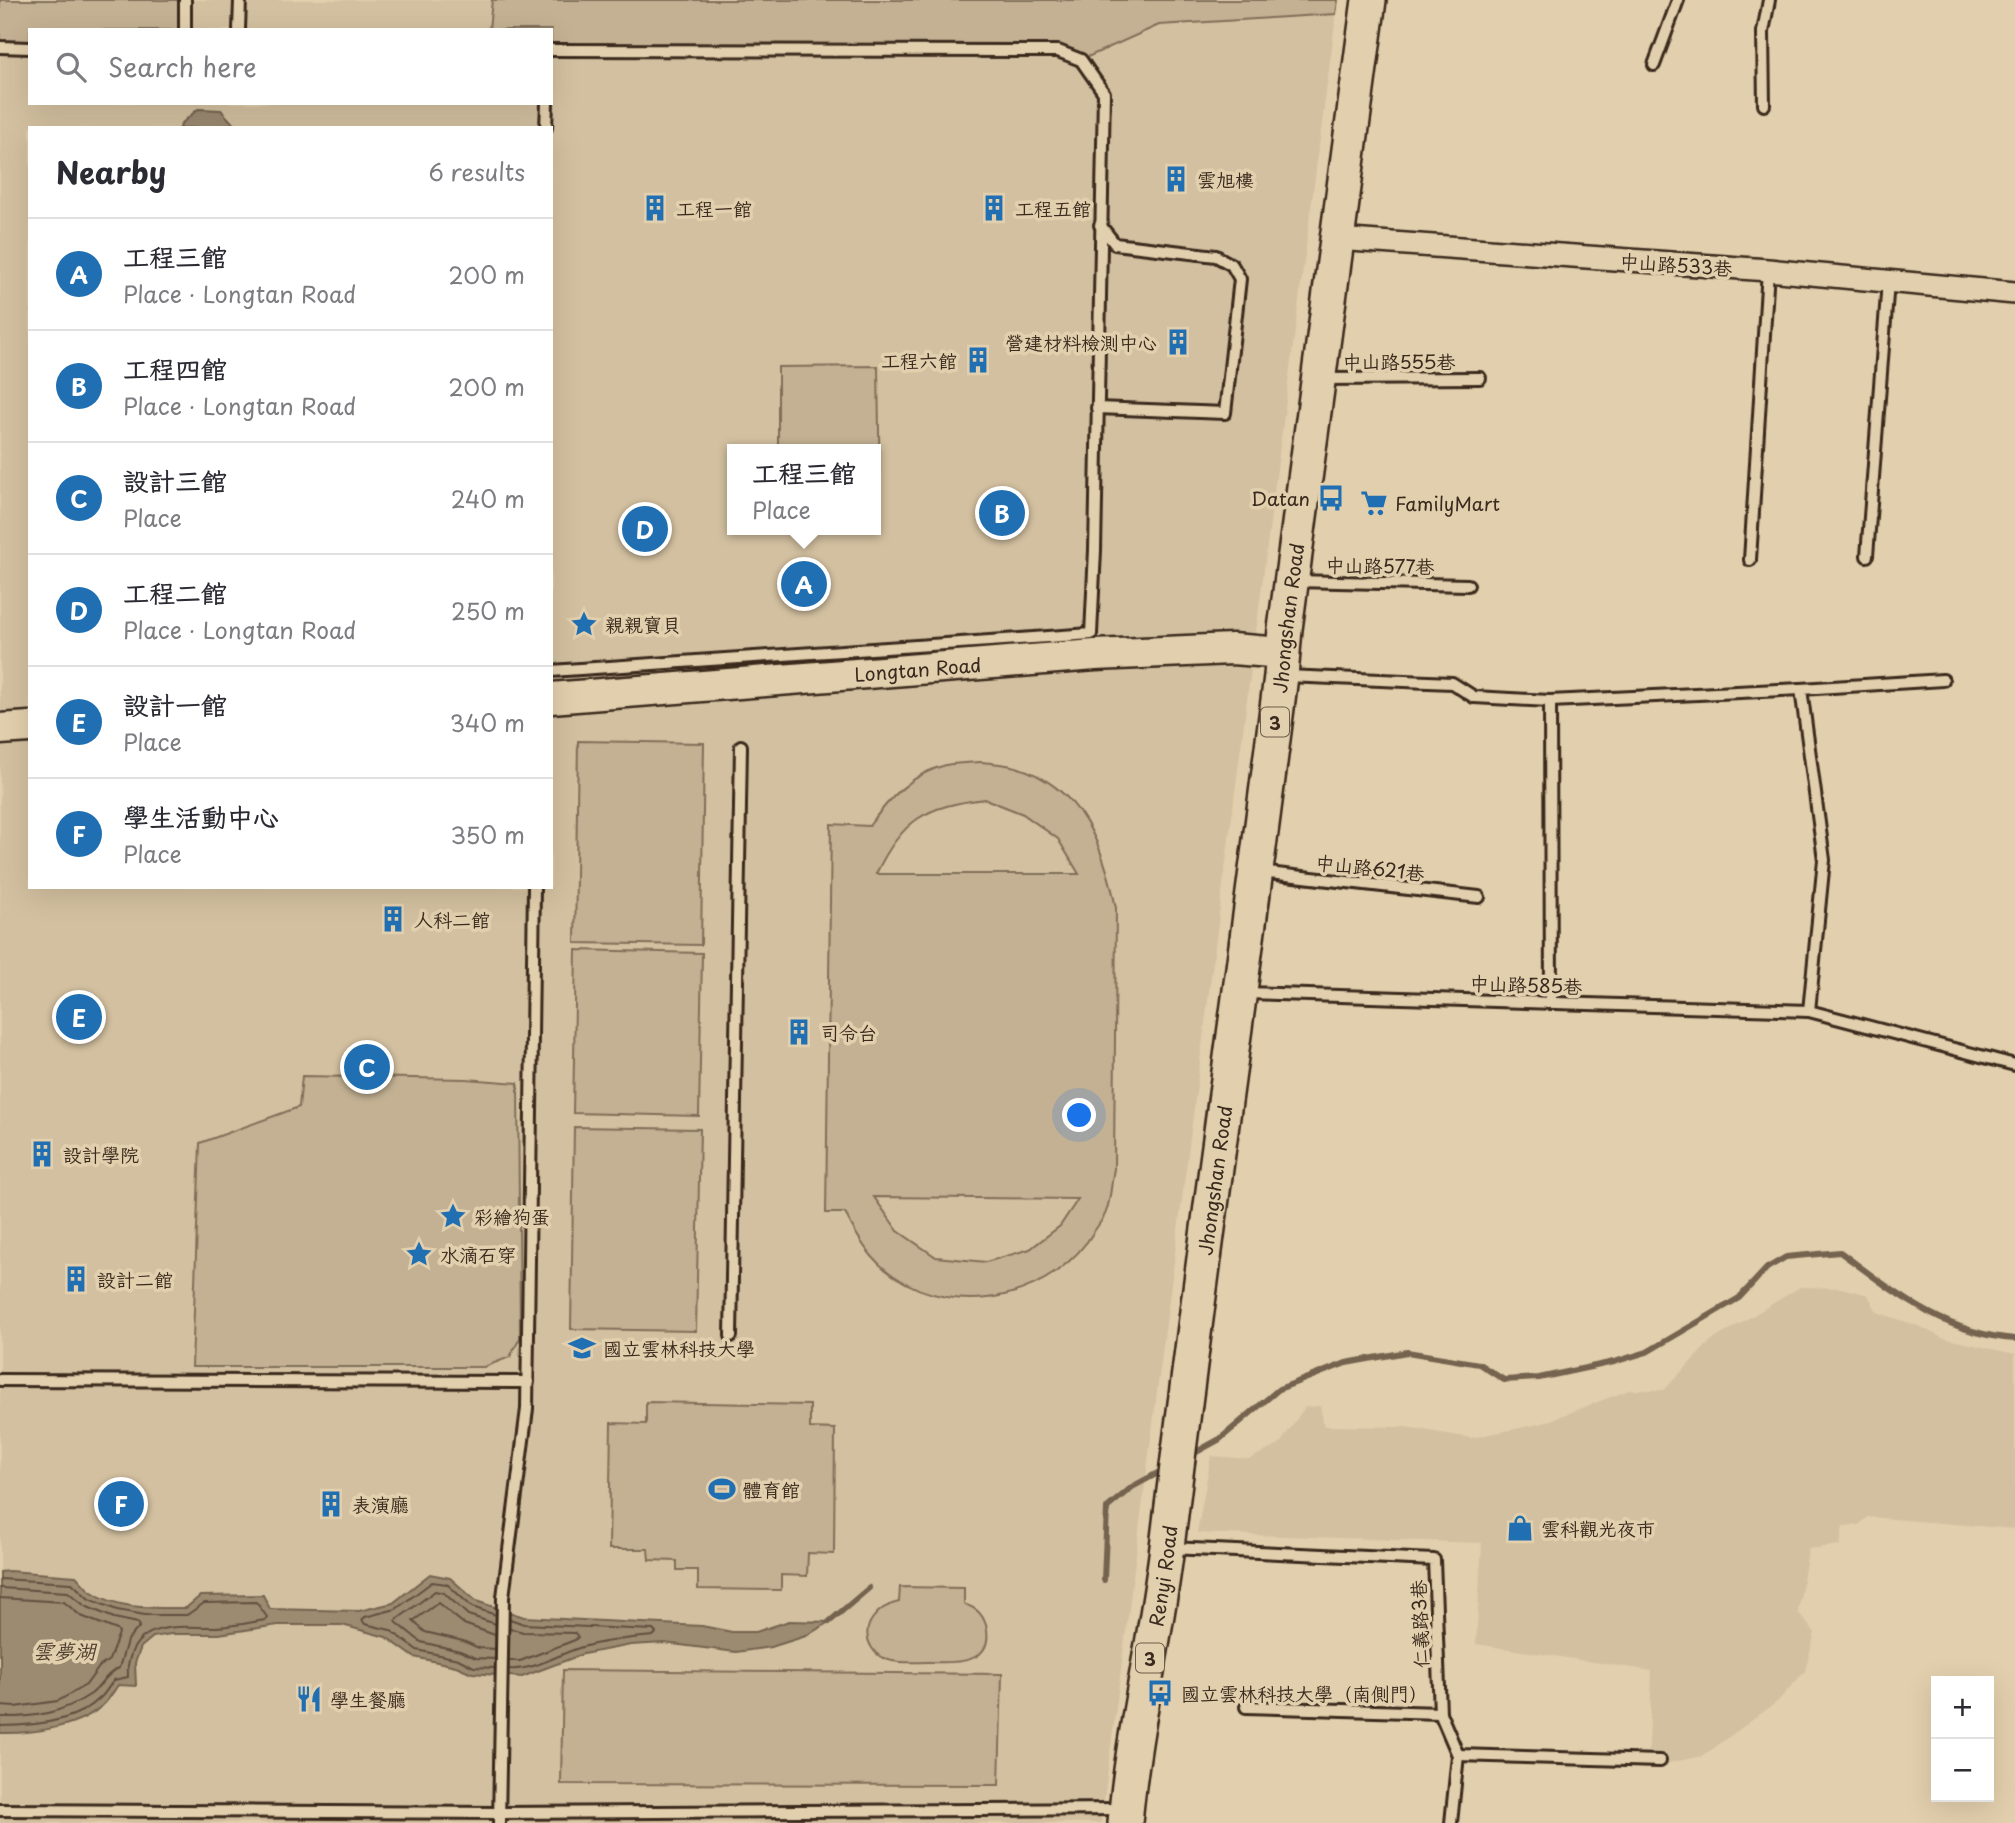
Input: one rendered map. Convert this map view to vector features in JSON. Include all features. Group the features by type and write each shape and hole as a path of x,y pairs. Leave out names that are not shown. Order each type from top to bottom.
{"main road":[{"name":"Jhongshan Road","path":"1172,1493 1241,993 1291,581 1369,0"},
{"name":"Renyi Road","path":"1125,1816 1167,1548 1172,1493"}],"street":[{"name":"中山路533巷","path":"1337,239 1768,270 2015,293"},
{"name":"Longtan Road","path":"553,698 1095,655 1232,649 1282,665"},
{"path":"0,729 28,727"}],"lane":[{"path":"185,28 186,0"},
{"path":"239,28 240,0"},
{"path":"1654,65 1678,0"},
{"path":"1764,105 1763,33 1769,0"},
{"path":"0,47 28,48"},
{"path":"553,50 1058,51 1081,60 1104,93 1091,634 553,671"},
{"path":"546,126 547,105"},
{"path":"1097,408 1225,413 1240,279 1232,265 1216,256 1115,244 1100,225"},
{"path":"1750,560 1768,270"},
{"path":"1867,556 1888,281"},
{"name":"中山路555巷","path":"1318,379 1480,378"},
{"name":"中山路577巷","path":"1291,581 1468,585"},
{"path":"1282,665 1452,683 1474,697 1550,701 1943,680"},
{"path":"1801,689 1824,860 1809,1011"},
{"path":"1550,701 1551,1003"},
{"path":"731,1336 741,746"},
{"name":"中山路621巷","path":"1256,872 1479,897"},
{"path":"499,1818 503,1597 527,1409 534,889"},
{"name":"中山路585巷","path":"1241,993 1809,1011 2015,1065"},
{"path":"0,1380 528,1382"},
{"name":"仁義路3巷","path":"1167,1548 1434,1560 1440,1713 1458,1755 1451,1823"},
{"path":"1246,1707 1440,1713"},
{"path":"1458,1755 1660,1761"},
{"path":"0,1810 192,1817 1125,1816"}],"shaded area":[{"name":"國立雲林科技大學","path":"0,0 1338,0 1101,1823 0,1823"},
{"path":"0,0 185,0 185,28 28,28 28,48 0,47"},
{"path":"492,0 1338,0 1336,14 1159,25 1081,60 1058,51 553,49 553,28 489,28"},
{"path":"878,366 879,444 778,444 778,367"},
{"path":"578,741 704,743 701,945 575,943"},
{"path":"979,762 1016,767 1039,776 1073,804 1086,822 1105,863 1116,908 1114,1169 1106,1212 1078,1253 1056,1272 1031,1286 1004,1295 976,1299 948,1297 920,1290 894,1276 871,1256 845,1213 826,1213 831,824 869,826 902,788 922,774 946,765","holes":["985,799 1023,814 1058,839 1079,874 876,874 896,840 918,818 947,806","874,1197 1077,1199 1078,1199 1060,1226 1030,1249 986,1262 936,1257 898,1231"]},
{"path":"576,950 702,953 699,1116 573,1113"},
{"path":"302,1076 466,1079 518,1083 520,1338 510,1357 484,1367 192,1367 200,1143 299,1107"},
{"path":"574,1127 700,1129 696,1331 571,1329"},
{"name":"雲科觀光夜市","path":"1800,1287 1841,1288 1868,1295 1877,1312 1921,1327 1942,1338 2015,1354 2015,1529 1868,1517 1859,1525 1843,1526 1840,1545 1808,1549 1798,1612 1815,1633 1805,1671 1777,1702 1703,1756 1648,1767 1652,1671 1476,1644 1482,1543 1197,1533 1211,1456 1249,1459 1279,1445 1305,1407 1320,1406 1324,1426 1406,1427 1471,1438 1543,1423 1629,1390 1664,1390 1711,1341"},
{"name":"體育館","path":"646,1402 810,1405 810,1428 835,1429 834,1554 808,1553 807,1576 781,1575 781,1590 698,1589 698,1570 677,1570 677,1561 649,1560 648,1549 609,1549 611,1423 646,1424"},
{"path":"900,1587 964,1588 964,1604 978,1611 986,1625 985,1648 978,1655 959,1662 897,1662 882,1658 868,1640 869,1625 884,1608 899,1602"},
{"path":"563,1670 1002,1674 999,1785 561,1784"}],"water":[{"path":"198,109 221,110 235,126 180,126"},
{"name":"雲夢湖","path":"0,1572 76,1576 103,1598 125,1605 150,1608 186,1608 200,1596 263,1595 270,1609 359,1611 393,1603 430,1574 450,1578 476,1601 524,1617 702,1626 732,1632 756,1632 789,1621 829,1622 806,1636 771,1647 736,1652 664,1643 631,1645 583,1654 522,1677 472,1673 456,1666 414,1657 386,1637 342,1625 278,1625 219,1634 171,1634 153,1637 141,1647 135,1663 136,1686 118,1685 107,1701 83,1718 56,1727 0,1733"}],"waterway":[{"path":"1189,1456 1220,1439 1279,1389 1346,1363 1407,1352 1479,1364 1504,1380 1539,1378 1647,1352 1739,1298 1767,1268 1786,1257 1840,1252 1901,1296 1943,1320 1966,1329 2015,1339"},
{"path":"1104,1580 1107,1508 1132,1487 1167,1468"},
{"path":"829,1622 869,1588"}],"place":[{"name":"雲旭樓","path":"1176,179"},
{"name":"工程一館","path":"655,208"},
{"name":"工程五館","path":"994,208"},
{"name":"營建材料檢測中心","path":"1178,342"},
{"name":"工程六館","path":"978,360"},
{"name":"Datan","path":"1331,498"},
{"name":"FamilyMart","path":"1374,503"},
{"name":"工程四館","path":"1002,513"},
{"name":"工程二館","path":"645,529"},
{"name":"工程三館","path":"804,584"},
{"name":"親親寶貝","path":"584,624"},
{"name":"人科二館","path":"393,919"},
{"name":"設計一館","path":"79,1017"},
{"name":"司令台","path":"799,1032"},
{"name":"設計三館","path":"367,1067"},
{"name":"設計學院","path":"42,1154"},
{"name":"彩繪狗蛋","path":"453,1216"},
{"name":"水滴石穿","path":"419,1254"},
{"name":"設計二館","path":"76,1279"},
{"name":"國立雲林科技大學","path":"582,1348"},
{"name":"體育館","path":"722,1489"},
{"name":"學生活動中心","path":"121,1504"},
{"name":"表演廳","path":"331,1504"},
{"name":"雲科觀光夜市","path":"1520,1528"},
{"name":"國立雲林科技大學（南側門）","path":"1160,1693"},
{"name":"學生餐廳","path":"309,1699"}]}
